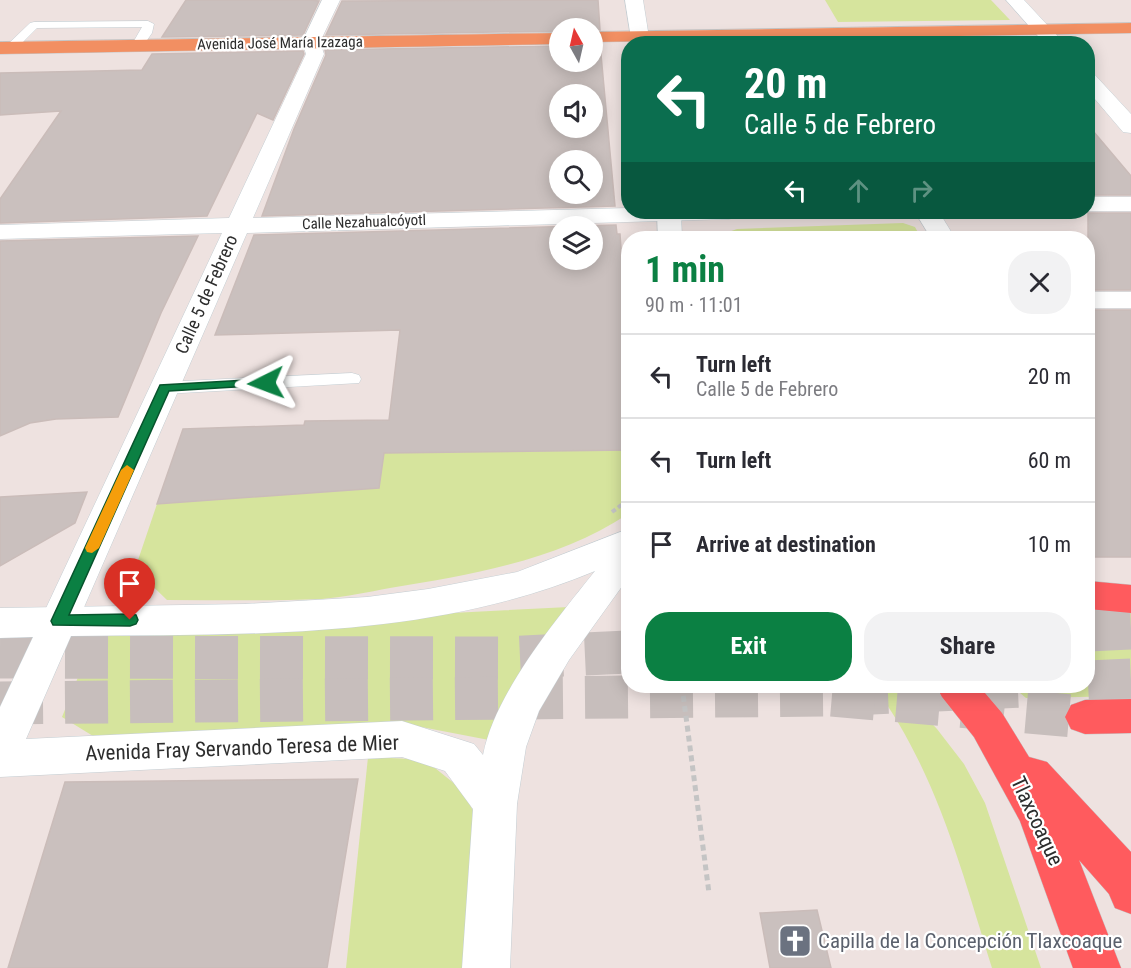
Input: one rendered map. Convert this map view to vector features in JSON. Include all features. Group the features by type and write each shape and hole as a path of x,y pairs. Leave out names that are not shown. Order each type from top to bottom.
{"highway":[{"path":"1095,595 1131,598"},
{"name":"Tlaxcoaque","path":"962,693 988,725 1039,814 1097,968"},
{"path":"1085,717 1131,716"},
{"path":"988,725 1127,881 1131,892"}],"main road":[{"path":"1067,36 1131,28"},
{"name":"Avenida José María Izazaga","path":"3,52 313,48 549,38"},
{"path":"603,39 621,41"},
{"path":"1095,39 1131,40"},
{"path":"603,48 621,45"},
{"name":"Avenida José María Izazaga","path":"3,52 137,46 549,50"}],"street":[{"name":"Calle 5 de Febrero","path":"0,752 237,225 313,48 331,0"},
{"path":"634,0 636,36"},
{"path":"1015,0 1049,36"},
{"path":"1095,87 1131,127"},
{"path":"1095,204 1131,204"},
{"name":"Calle Nezahualcóyotl","path":"0,232 621,213"},
{"path":"1095,300 1131,300"},
{"path":"0,623 320,616 415,605 490,592 568,568 621,545"},
{"path":"486,968 495,804 505,747 521,707 555,649 621,562"},
{"name":"Avenida Fray Servando Teresa de Mier","path":"0,759 402,739 459,758 495,804"}],"lane":[{"path":"164,388 352,379"}],"path":[{"path":"683,693 709,893"}],"green space":[{"path":"825,0 991,0 1010,20 838,22"},
{"path":"903,223 915,227 917,231 732,231"},
{"path":"621,450 621,518 573,543 514,563 452,577 322,599 167,600 135,569 157,504 378,488 384,453"},
{"path":"569,607 489,740 411,725 93,736 62,717 91,645 120,630"},
{"path":"1095,609 1131,612 1131,696 1026,698 1020,693 1095,693"},
{"path":"879,693 904,693 937,729 964,764 985,803 1041,968 992,968 945,821 896,718"},
{"path":"368,757 411,759 435,768 461,789 475,814 468,968 346,968"}],"building":[{"path":"186,0 319,1 303,35 162,37"},
{"path":"598,0 599,18 549,18 549,31 326,35 342,1"},
{"path":"549,46 549,72 603,72 615,206 262,216 294,129 326,55 325,50"},
{"path":"303,51 304,54 273,120 257,113 207,216 0,223 0,199 61,111 0,115 0,73 142,70 152,54"},
{"path":"1095,133 1131,176 1131,195 1095,195"},
{"path":"1095,213 1131,213 1131,290 1095,290 1095,231 1088,231 1088,219 1095,219"},
{"path":"603,225 616,225 617,234 620,234 621,249 621,450 384,453 379,488 157,504 183,429 304,425 305,421 389,420 400,330 215,335 254,235 549,227 549,270 603,270"},
{"path":"198,236 161,313 118,417 56,419 30,423 0,436 0,241"},
{"path":"1095,310 1131,310 1131,557 1095,557"},
{"path":"87,492 75,523 0,566 0,497"},
{"path":"358,779 327,968 8,968 65,782"},
{"name":"Capilla de la Concepción Tlaxcoaque","path":"817,910 831,968 770,968 760,913"}],"tunnel":[{"path":"1095,630 1131,628"},
{"path":"0,657 501,658 621,652"},
{"path":"1095,682 1131,680"},
{"path":"0,703 875,693"},
{"path":"832,695 1085,717"}],"slow traffic":[{"path":"92,548 127,470"}],"place":[{"name":"Capilla de la Concepción Tlaxcoaque","path":"795,941"}],"route":[{"path":"130,620 59,621 164,388 266,383"}]}
